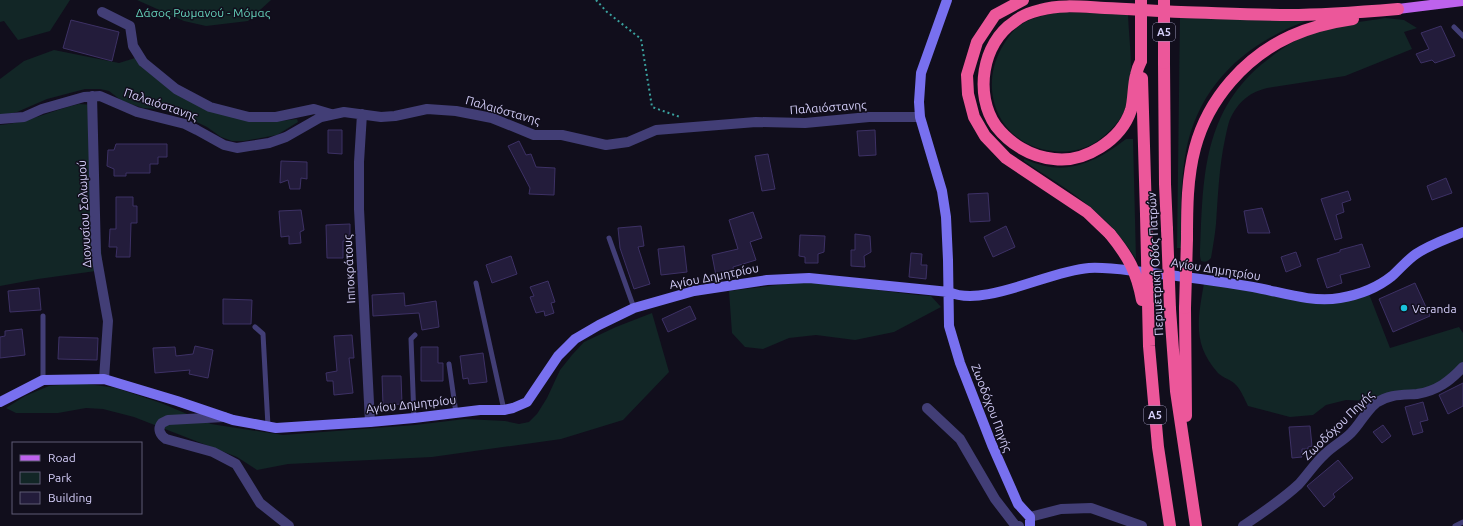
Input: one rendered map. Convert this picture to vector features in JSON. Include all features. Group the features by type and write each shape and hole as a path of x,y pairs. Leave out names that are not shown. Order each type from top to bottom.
{"highway":[{"path":"1023,0 995,15 977,42 967,75 968,94 974,117 985,136 1006,158 1087,212 1110,234 1121,247 1132,265 1145,302"},
{"name":"Περιμετρική Οδός Πατρών","path":"1141,0 1141,61 1146,214 1145,302 1158,447 1170,526"},
{"name":"Περιμετρική Οδός Πατρών","path":"1164,0 1165,177 1170,309 1176,391 1196,526"},
{"path":"1141,61 1136,75 1134,98 1131,110 1122,127 1107,142 1096,150 1073,159 1057,160 1041,158 1016,145 1005,136 995,124 986,102 983,81 985,66 996,41 1003,31 1013,22 1026,15 1041,10 1060,7 1085,7 1289,15 1398,9"},
{"path":"1187,465 1185,308 1188,190 1195,148 1203,125 1215,103 1236,75 1257,56 1268,49 1299,32 1327,24 1398,9"}],"main road":[{"name":"Ζωοδόχου Πηγής","path":"947,0 921,73 918,102 920,117 942,191 948,246 949,326 976,406 1007,481 1018,504 1030,523"},
{"path":"1398,9 1463,1"},
{"name":"Αγίου Δημητρίου","path":"0,402 44,380 104,379 233,420 276,428 370,422 480,410 504,410 527,402 558,356 575,340 599,324 634,308 702,290 787,278 809,278 948,292 958,296 975,296 992,294 1054,275 1082,269 1098,268 1201,279 1323,300 1352,296 1379,284 1390,277 1422,250 1463,232"}],"street":[{"path":"102,12 130,26 133,46 143,62 176,90 210,107 249,117 276,117 314,109 331,114"},
{"name":"Παλαιόστανης","path":"0,119 24,117 42,109 92,96 100,96 137,112 185,124 224,145 237,148 268,143 286,137 321,117 344,112 395,116 427,109 456,111 492,118 534,135 562,135 606,145 628,142 656,130 756,122 805,123 869,116 920,117"},
{"name":"Διονυσίου Σολωμού","path":"92,96 96,254 108,321 104,379"},
{"name":"Ιπποκράτους","path":"362,114 359,162 359,209 370,422"},
{"name":"Ζωοδόχου Πηγής","path":"1243,526 1271,507 1295,487 1325,453 1344,440 1382,399 1393,395 1417,394 1438,388 1445,384 1463,367"},
{"path":"927,408 960,439 996,499 1016,525 1019,526"},
{"path":"226,417 168,420 164,421 160,425 159,432 161,436 166,439 213,452 236,464 260,503 289,526"},
{"path":"1030,523 1061,509 1091,508 1142,526"}],"lane":[{"path":"1454,26 1463,36"},
{"path":"609,238 634,308"},
{"path":"476,282 504,410"},
{"path":"43,316 44,380"},
{"path":"255,327 263,334 268,426"},
{"path":"414,418 410,339 415,335"},
{"path":"449,364 456,413"},
{"path":"1455,526 1463,522"}],"path":[{"path":"596,0 607,12 641,39 652,107 681,118"}],"green space":[{"path":"0,0 70,0 50,31 18,40 4,21 0,22"},
{"name":"Δάσος Ρωμανού - Μόμας","path":"137,0 271,0 248,21 206,26 184,21"},
{"path":"1059,12 1128,14 1131,61 1131,84 1127,105 1122,116 1106,135 1096,142 1081,149 1064,152 1035,147 1020,139 1008,128 999,115 993,100 992,83 994,66 1007,38 1019,26 1026,22 1040,16"},
{"path":"1180,17 1309,20 1286,29 1265,40 1246,53 1214,86 1202,105 1192,127 1186,151 1182,187 1181,248 1177,248"},
{"path":"1385,18 1404,20 1417,28 1404,32 1412,49 1345,76 1267,88 1251,94 1242,101 1232,115 1227,130 1221,160 1216,228 1211,258 1204,262 1201,261 1202,202 1209,152 1216,128 1227,105 1242,84 1274,54 1307,35 1331,27"},
{"path":"54,50 119,63 135,58 176,94 280,121 297,119 298,122 277,135 244,141 232,141 221,137 207,127 184,116 159,109 143,108 122,101 109,91 100,89 85,89 47,99 17,112 0,116 0,79 24,61"},
{"path":"79,104 96,105 99,227 103,270 0,286 0,125 20,122"},
{"path":"1126,139 1133,139 1136,259 1112,228 1086,203 1024,161 1024,159 1056,168 1078,165 1088,162 1108,152"},
{"path":"793,283 821,283 931,296 941,307 894,332 855,340 816,335 789,338 763,349 745,347 732,333 729,291"},
{"path":"1204,283 1289,298 1369,294 1390,348 1459,327 1463,333 1463,362 1453,373 1431,388 1381,397 1371,401 1346,400 1326,405 1313,415 1290,417 1248,406 1238,387 1218,373 1204,352 1199,331 1199,320"},
{"path":"652,313 669,372 623,420 561,439 432,457 288,464 257,470 237,457 134,417 103,409 86,408 58,413 16,413 6,408 25,396 49,386 81,383 116,388 161,403 211,424 283,435 415,425 465,419 505,421 519,424 529,422 537,414 547,398 560,370 584,342 616,327"}],"building":[{"path":"71,20 119,32 112,61 63,48"},
{"path":"1441,26 1455,56 1435,63 1432,60 1421,63 1416,54 1429,49 1421,33"},
{"path":"328,130 342,130 342,154 328,153"},
{"path":"875,130 876,155 859,156 857,131"},
{"path":"519,141 526,155 531,154 536,167 555,168 554,195 529,194 530,188 508,146"},
{"path":"116,144 167,144 167,157 158,157 158,164 150,164 150,173 126,173 126,176 114,176 114,169 107,166 108,150 114,150"},
{"path":"768,154 775,189 762,191 755,156"},
{"path":"281,161 307,162 307,179 301,178 300,189 290,189 288,180 280,183"},
{"path":"1446,178 1452,193 1432,200 1427,186"},
{"path":"1348,191 1351,200 1342,203 1344,212 1336,215 1342,238 1335,240 1321,199"},
{"path":"988,193 990,221 970,222 968,194"},
{"path":"116,197 133,197 133,206 137,206 137,223 131,223 130,257 116,257 117,247 109,247 110,229 116,229"},
{"path":"1262,208 1270,233 1248,233 1244,211"},
{"path":"301,210 304,230 300,232 301,243 289,244 289,236 281,237 279,211"},
{"path":"753,212 762,238 750,242 756,260 733,267 735,277 717,281 712,255 738,249 729,220"},
{"path":"350,224 350,241 343,241 343,258 327,258 326,225"},
{"path":"641,226 644,246 638,247 650,284 634,289 620,248 618,228"},
{"path":"1006,226 1015,247 993,257 984,237"},
{"path":"855,234 870,236 871,252 864,256 865,267 851,266 851,250 855,250"},
{"path":"800,235 825,236 824,252 818,254 818,263 805,263 805,257 799,256"},
{"path":"1362,244 1370,267 1340,275 1342,283 1327,288 1317,259 1340,252 1340,250"},
{"path":"684,246 687,272 661,275 658,249"},
{"path":"1296,252 1301,266 1286,272 1281,257"},
{"path":"911,253 922,254 921,265 927,265 926,279 909,277"},
{"path":"511,256 517,274 492,283 486,265"},
{"path":"548,281 555,302 551,303 554,313 545,316 544,311 536,313 530,297 534,296 530,287"},
{"name":"Veranda","path":"1415,283 1430,316 1393,332 1379,299"},
{"path":"39,288 41,310 10,312 8,291"},
{"path":"404,293 405,306 436,301 439,327 422,330 419,313 373,316 372,295"},
{"path":"223,299 252,300 251,324 223,324"},
{"path":"690,306 696,319 668,332 662,319"},
{"path":"22,329 25,355 0,358 0,337 5,336 5,331"},
{"path":"352,335 354,358 349,358 353,393 334,395 333,381 327,381 326,373 337,371 334,336"},
{"path":"59,337 98,338 97,360 58,359"},
{"path":"195,346 213,350 208,378 189,374 190,370 155,373 153,348 175,347 176,356 193,354"},
{"path":"421,347 438,347 438,363 443,363 443,381 421,381"},
{"path":"483,353 487,382 469,384 468,378 463,379 460,356"},
{"path":"382,376 401,376 402,404 383,405"},
{"path":"1463,383 1463,406 1448,414 1439,395"},
{"path":"1423,402 1428,420 1420,422 1423,432 1413,435 1405,407"},
{"path":"1383,425 1391,436 1382,443 1373,432"},
{"path":"1310,426 1312,446 1308,447 1308,449 1302,449 1302,457 1292,458 1289,427"},
{"path":"1338,460 1353,478 1333,494 1335,497 1324,507 1307,486"}],"place":[{"name":"Veranda","path":"1404,308"}]}
